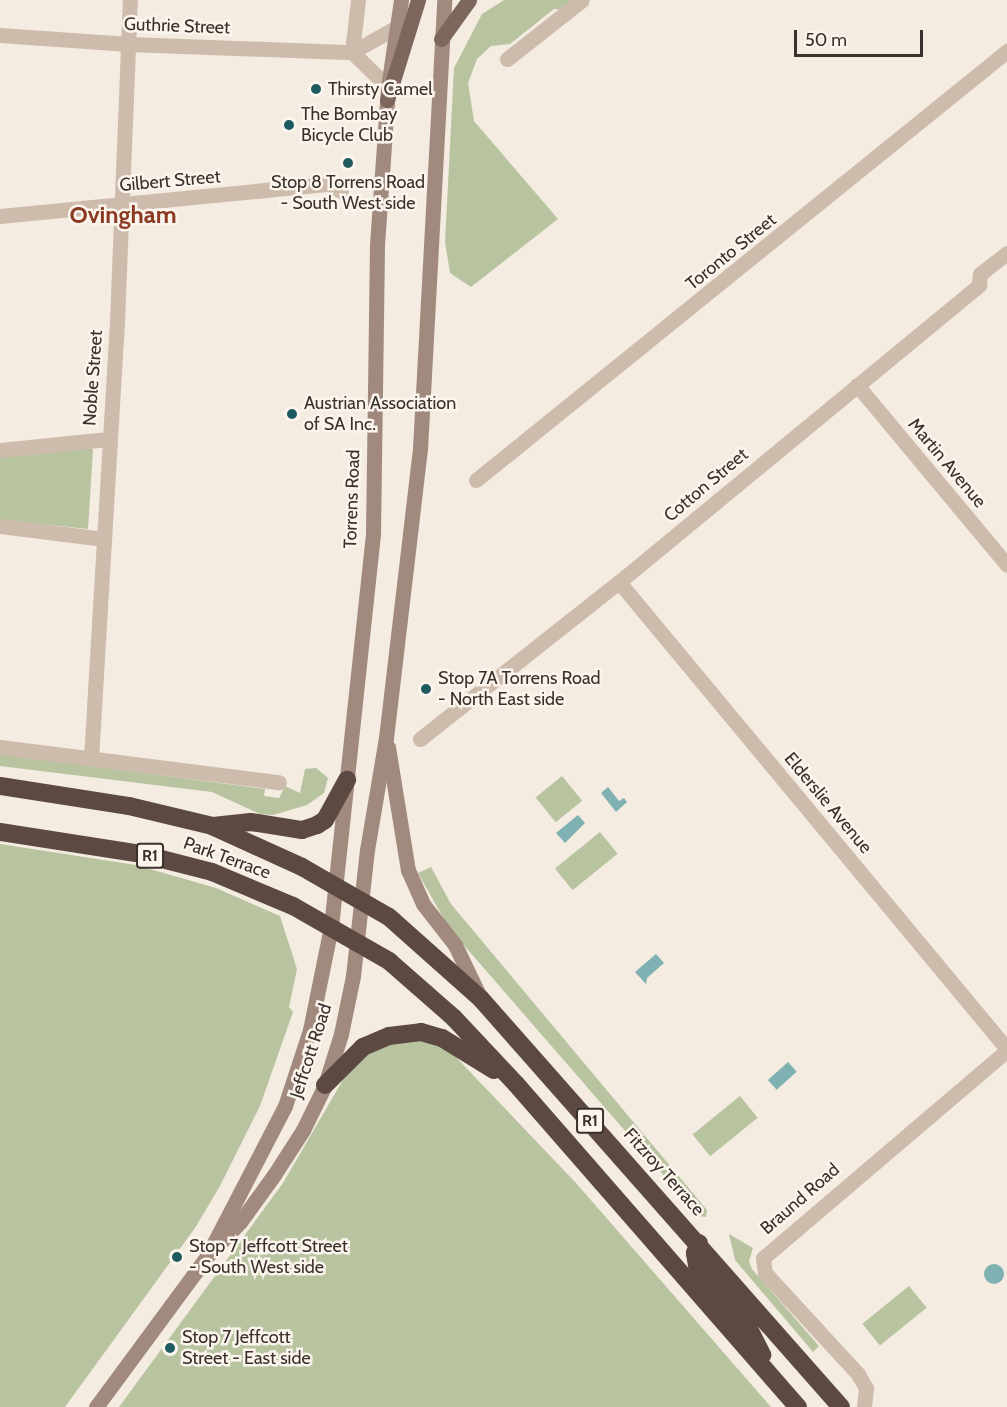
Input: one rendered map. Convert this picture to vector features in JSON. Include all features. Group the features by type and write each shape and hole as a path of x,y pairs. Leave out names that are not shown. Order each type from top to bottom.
{"highway":[{"path":"212,826 251,822 302,830 317,825 326,820 347,780"},
{"name":"Park Terrace","path":"0,786 129,806 212,826 335,885"},
{"name":"Park Terrace","path":"0,832 189,865 266,894 358,942"},
{"name":"Fitzroy Terrace","path":"335,885 361,899 416,938 481,999 699,1243 841,1407"},
{"name":"R1","path":"358,942 389,961 454,1018 516,1084 798,1407"},
{"path":"325,1085 363,1047 389,1036 421,1032 442,1038 516,1084"},
{"path":"699,1243 694,1253 696,1265 746,1323 774,1378"}],"main road":[{"name":"Torrens Road","path":"331,927 373,534 377,245 387,94 402,0"},
{"path":"387,94 418,0"},
{"path":"361,899 386,738 420,448 444,0"},
{"path":"441,39 469,0"},
{"path":"386,738 408,870 423,904 455,945 481,999"},
{"name":"Jeffcott Road","path":"208,1254 240,1222 274,1175 303,1130 325,1085 341,1034 358,942 361,899"},
{"name":"Jeffcott Road","path":"96,1407 208,1254 285,1106 310,1030 331,927"}],"street":[{"name":"Noble Street","path":"91,759 130,0"},
{"path":"357,0 352,52 387,94"},
{"path":"507,59 582,0"},
{"path":"352,52 397,27"},
{"name":"Guthrie Street","path":"0,35 129,44 352,52"},
{"name":"Toronto Street","path":"476,480 1007,51"},
{"name":"Gilbert Street","path":"0,216 328,184 341,191"},
{"name":"Cotton Street","path":"420,739 619,582 979,285 980,274 1007,253"},
{"name":"Martin Avenue","path":"857,385 1007,565"},
{"path":"0,450 108,439"},
{"path":"0,526 104,539"},
{"name":"Elderslie Avenue","path":"619,582 1007,1049"},
{"path":"0,747 279,782"},
{"name":"Braund Road","path":"864,1407 866,1388 858,1374 765,1273 762,1258 1007,1049"}],"green space":[{"path":"504,0 578,0 564,10 554,9 510,44 491,46 477,59 468,83 474,121 558,219 471,287 450,273 445,242 454,68 482,14"},
{"path":"89,447 93,450 88,529 0,520 0,456"},
{"path":"0,754 265,789 264,796 279,798 285,786 300,793 305,769 316,768 328,778 324,793 307,805 273,815 260,814 212,792 0,766"},
{"path":"562,776 582,801 556,822 536,797"},
{"path":"600,832 618,854 573,890 555,869"},
{"path":"0,844 136,865 216,888 280,916 297,969 289,1007 293,1012 260,1106 220,1186 195,1228 65,1407 0,1407"},
{"path":"431,867 451,904 707,1210 706,1217 699,1216 449,928 418,873"},
{"path":"400,1040 426,1041 452,1053 576,1183 771,1407 119,1407 283,1183 344,1078 360,1058"},
{"path":"740,1096 758,1118 710,1156 693,1134"},
{"path":"729,1234 753,1248 749,1261 752,1269 819,1346 813,1352 735,1260"},
{"path":"909,1286 927,1308 880,1346 862,1324"}],"water":[{"path":"608,787 619,801 624,798 627,802 616,812 601,793"},
{"path":"578,815 585,823 565,843 556,833"},
{"path":"656,954 664,963 647,978 646,984 635,972"},
{"path":"788,1062 797,1072 777,1090 768,1080"},
{"path":"994,1264 1001,1267 1004,1274 1001,1281 994,1284 987,1281 984,1274 987,1267"}],"place":[{"name":"Thirsty Camel","path":"316,89"},
{"name":"The Bombay Bicycle Club","path":"289,125"},
{"name":"Stop 8 Torrens Road - South West side","path":"348,163"},
{"name":"Austrian Association of SA Inc.","path":"292,414"},
{"name":"Stop 7A Torrens Road - North East side","path":"426,689"},
{"name":"Stop 7 Jeffcott Street - South West side","path":"177,1257"},
{"name":"Stop 7 Jeffcott Street - East side","path":"170,1348"}],"district":[{"name":"Ovingham","path":"123,215"}]}
